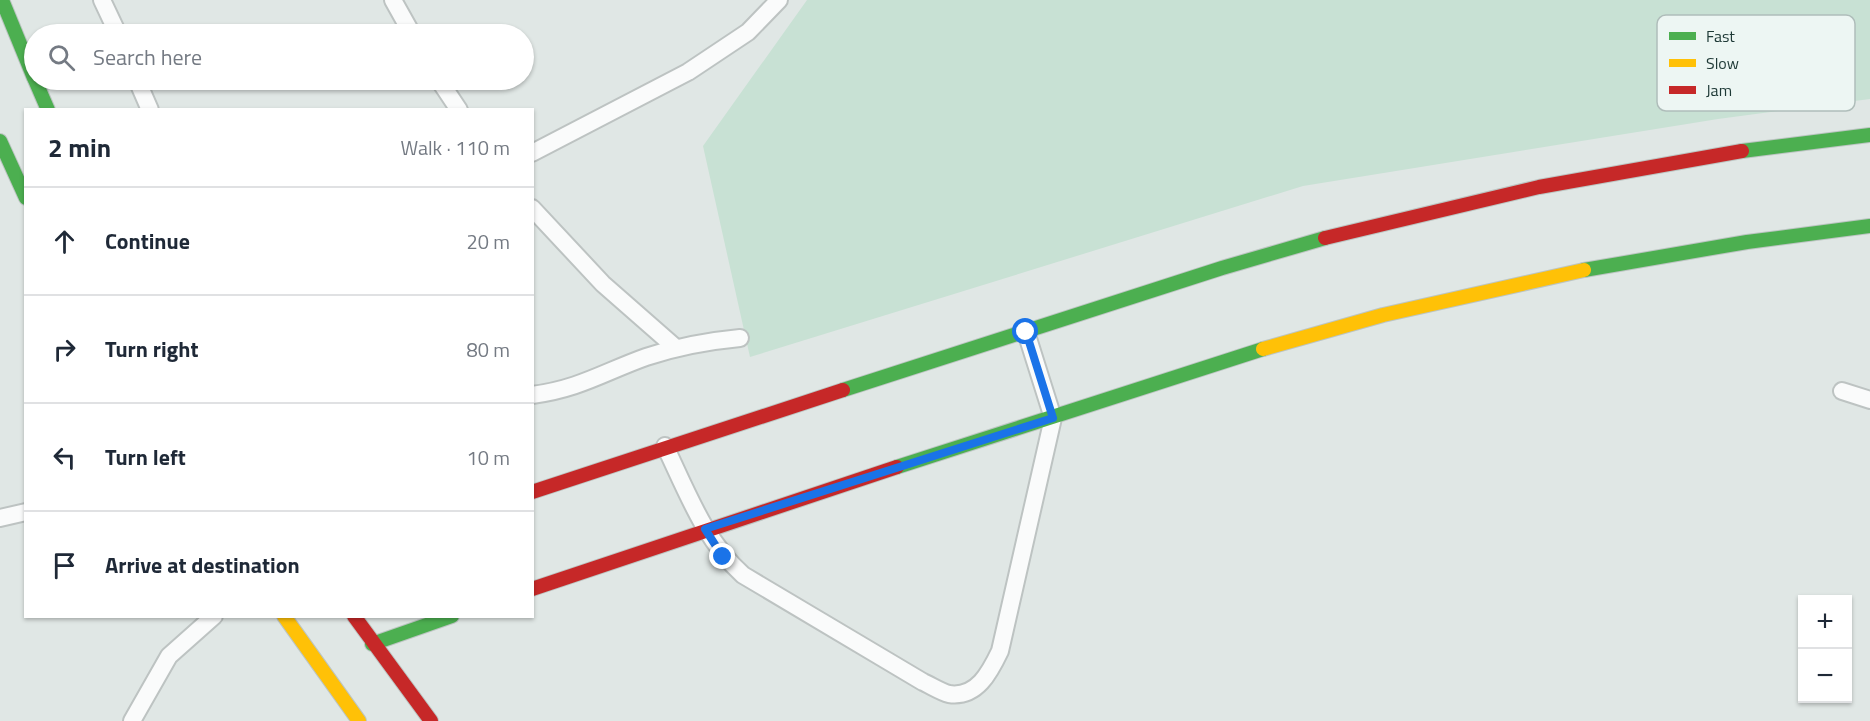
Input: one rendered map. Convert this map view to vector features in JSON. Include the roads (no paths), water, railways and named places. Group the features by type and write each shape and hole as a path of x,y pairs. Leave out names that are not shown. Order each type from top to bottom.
{"main road":[{"path":"2,0 24,53"},
{"path":"40,90 47,108"},
{"path":"534,491 665,446 1189,279 1340,234 1491,197 1636,167 1782,144 1870,135"},
{"path":"0,141 24,194"},
{"path":"534,588 705,529 1221,364 1403,310 1519,283 1665,255 1792,235 1870,226"},
{"path":"285,618 359,721"},
{"path":"355,618 372,644 431,721"},
{"path":"372,644 446,618"}],"lane":[{"path":"102,0 113,24"},
{"path":"393,0 406,24"},
{"path":"534,152 688,72 748,32 779,0"},
{"path":"141,90 149,108"},
{"path":"446,90 458,108"},
{"path":"534,210 603,285 676,348"},
{"path":"665,446 705,529 723,557 753,581 923,682 949,694 971,691 989,676 1000,651 1053,418 1026,332"},
{"path":"534,395 579,386 645,358 676,348 740,338"},
{"path":"1842,391 1870,400"},
{"path":"0,518 24,512"},
{"path":"132,721 169,656 212,618"}]}
